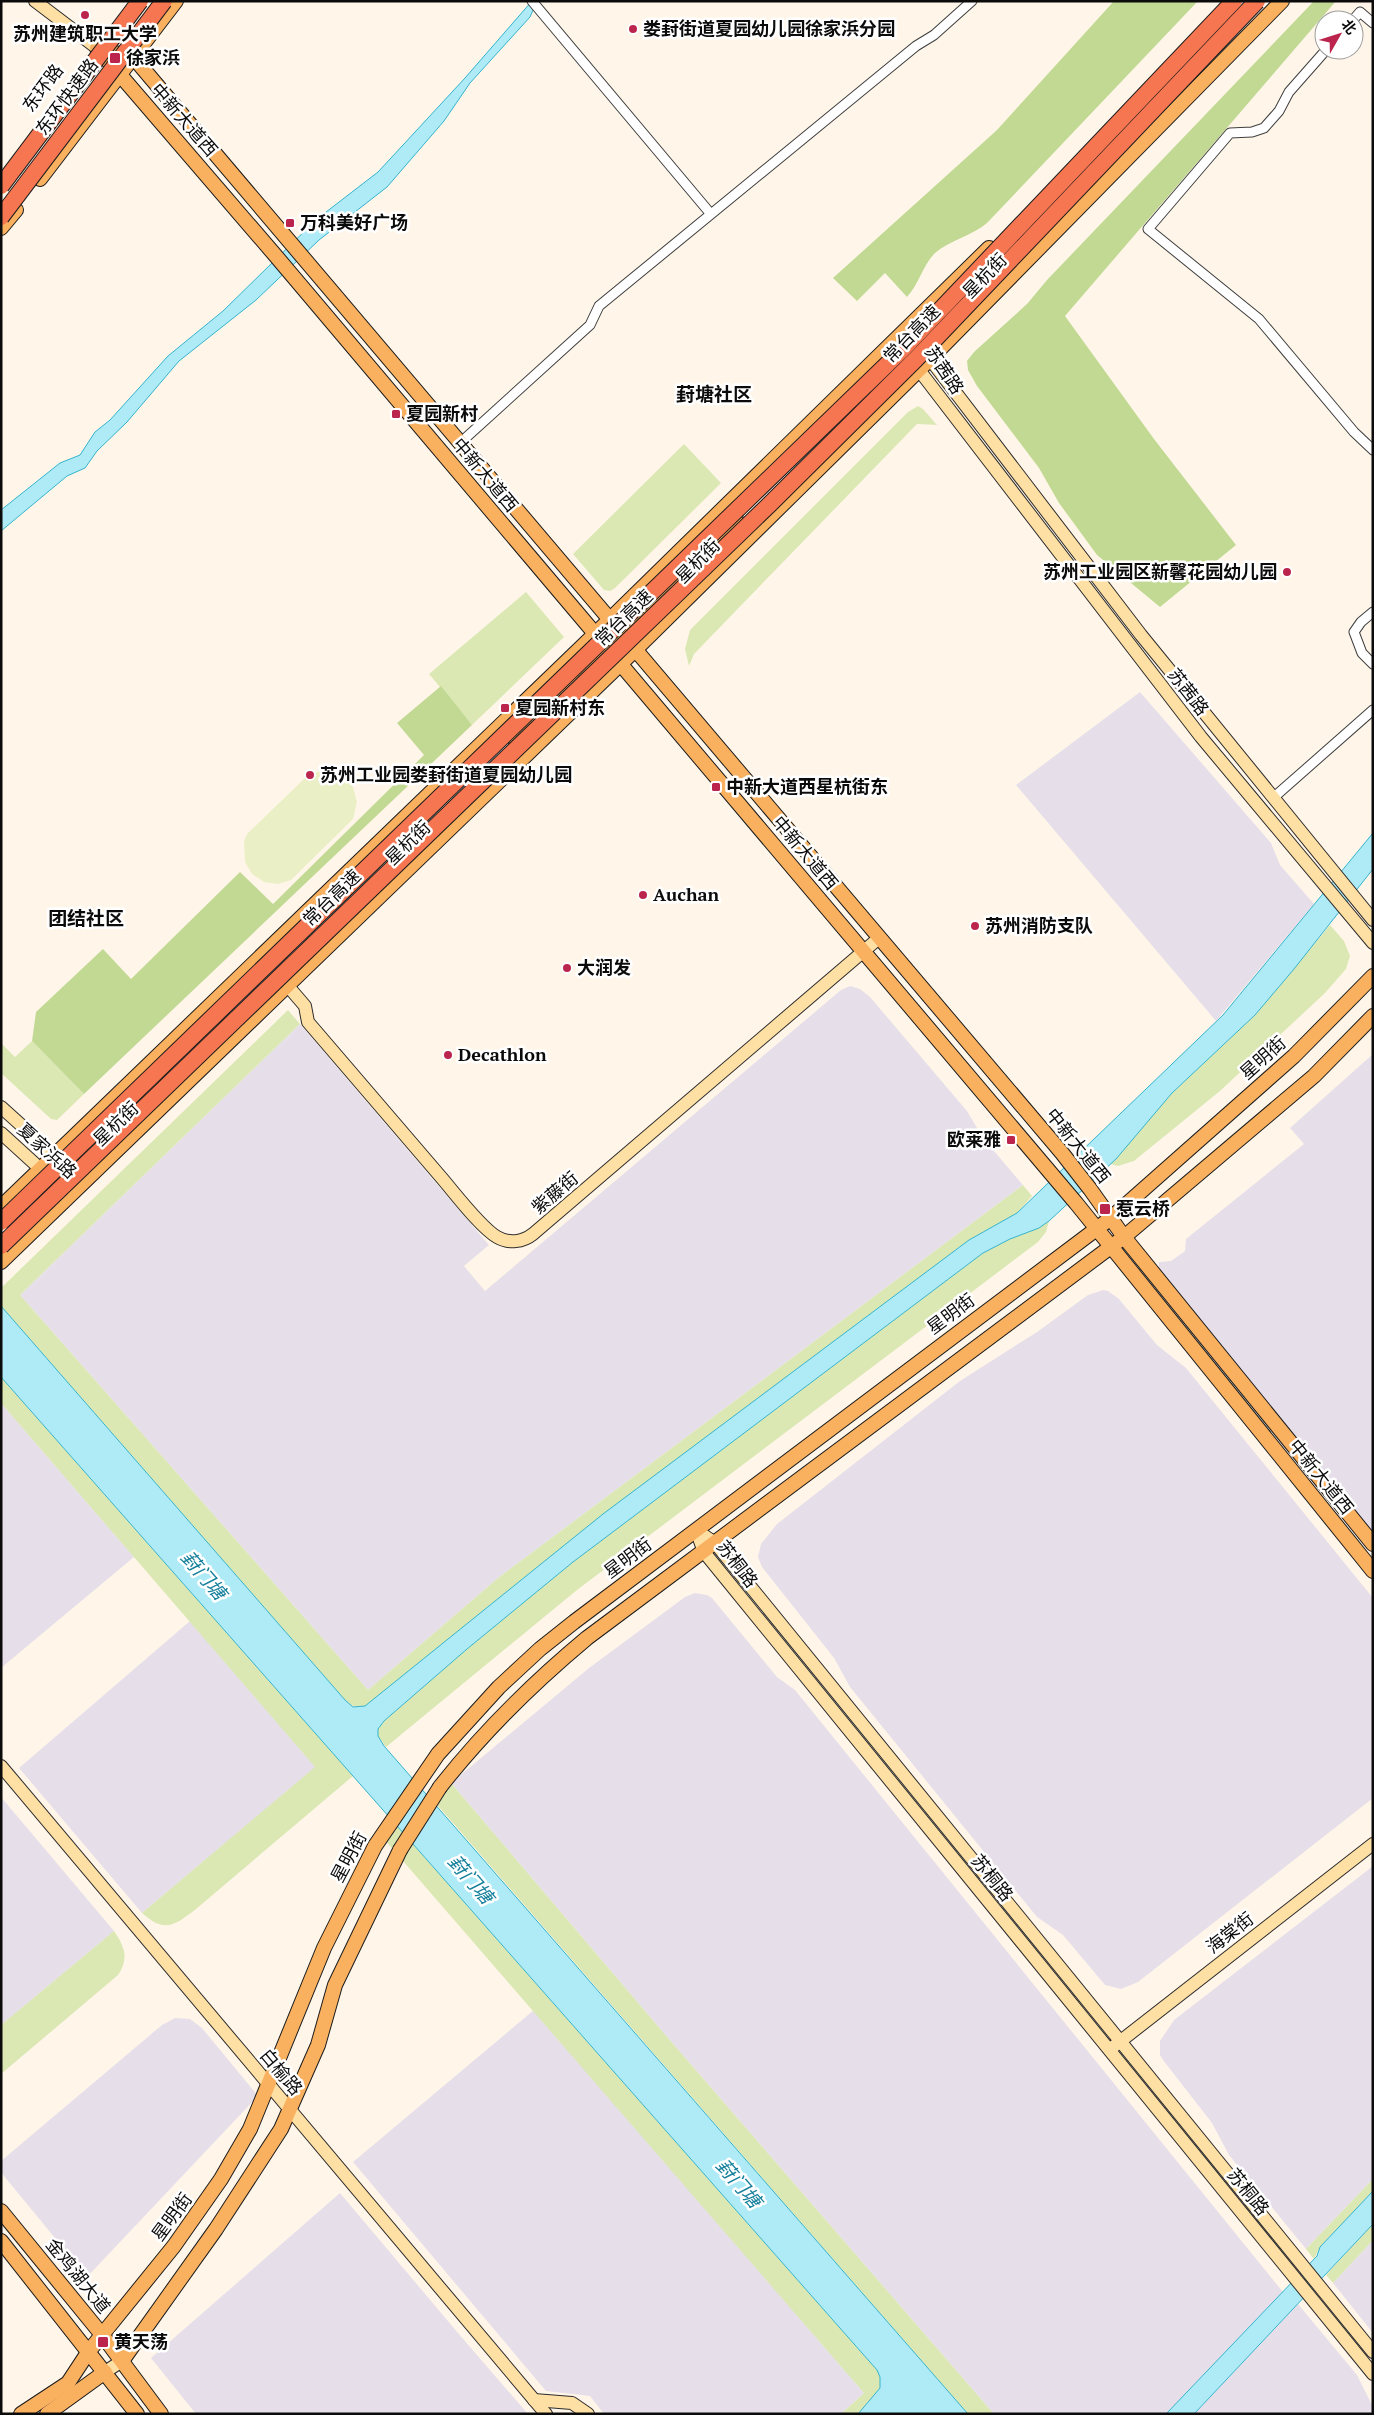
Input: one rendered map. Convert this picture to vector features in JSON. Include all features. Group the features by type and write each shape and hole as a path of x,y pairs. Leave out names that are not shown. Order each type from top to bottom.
{"highway":[{"name":"东环快速路","path":"1,217 164,1"},
{"name":"常台高速","path":"1,1222 905,346 1233,1"},
{"name":"常台高速","path":"1,1246 791,483 916,359 1257,1"},
{"name":"东环快速路","path":"1,186 134,2"}],"main road":[{"path":"35,1 97,48 134,58"},
{"path":"1,228 134,58 176,1"},
{"name":"星杭街","path":"1,1207 595,634 902,334 1233,1"},
{"name":"星杭街","path":"1,1262 635,650 930,359 1282,1"},
{"path":"134,2 159,25"},
{"name":"东环路","path":"1,173 134,2"},
{"name":"中新大道西","path":"97,48 275,255 1046,1167 1112,1246 1373,1571"},
{"name":"中新大道西","path":"134,58 1062,1153 1124,1238 1373,1544"},
{"path":"300,285 315,273"},
{"name":"苏茜路","path":"902,334 930,359 1141,634 1373,920"},
{"name":"苏茜路","path":"902,334 919,370 1201,737 1373,942"},
{"path":"621,663 621,634 735,524 737,494"},
{"path":"509,771 519,734 607,648 609,620"},
{"name":"紫藤街","path":"287,985 305,1006 308,1022 450,1188 491,1233 503,1240 514,1241 524,1239 533,1234 879,938"},
{"name":"星明街","path":"21,2414 68,2383 89,2351 174,2246 222,2179 250,2129 324,1948 375,1846 438,1754 498,1687 540,1649 1111,1218 1294,1056 1373,976"},
{"path":"47,2414 122,2361 216,2229 281,2129 318,2045 335,1985 400,1850 440,1786 511,1706 545,1672 587,1638 1124,1238 1314,1076 1373,1016"},
{"name":"夏家浜路","path":"1,1106 84,1182"},
{"name":"夏家浜路","path":"1,1133 70,1195"},
{"name":"苏桐路","path":"696,1530 715,1543 1114,2046 1270,2248 1373,2352"},
{"name":"苏桐路","path":"696,1530 704,1552 1114,2046 1281,2240 1373,2374"},
{"name":"白榆路","path":"1,1766 546,2414"},
{"name":"海棠街","path":"1114,2046 1373,1844"},
{"name":"金鸡湖大道","path":"1,2211 122,2361 161,2414"},
{"path":"1,2241 137,2414"},
{"path":"534,2400 572,2403 588,2414"}],"street":[{"path":"460,443 590,325 599,306 710,213 916,46 934,35 972,1"},
{"path":"534,4 710,213"},
{"path":"1317,60 1289,92 1279,111 1264,128 1252,132 1230,133 1148,229 1259,319 1354,432 1373,450"},
{"path":"1373,612 1361,622 1354,632 1362,653 1373,664"},
{"path":"1273,798 1373,710"}],"shaded area":[{"path":"1140,692 1271,843 1280,865 1314,904 1216,1021 1016,785"},
{"path":"850,986 860,989 870,997 967,1111 983,1138 1023,1185 498,1578 368,1690 20,1295 300,1024 489,1245 464,1266 485,1291 841,990"},
{"path":"1373,1054 1373,1537 1158,1277 1159,1262 1171,1261 1185,1251 1186,1239 1304,1144 1290,1128"},
{"path":"1103,1290 1108,1291 1119,1299 1157,1345 1186,1368 1373,1598 1373,1798 1138,1982 1121,1989 1105,1985 1063,1935 1037,1917 850,1687 834,1658 762,1567 758,1557 761,1544 777,1524 960,1381 1037,1332 1088,1295"},
{"path":"1,1403 134,1557 1,1668"},
{"path":"695,1593 712,1598 777,1677 795,1690 1283,2292 1166,2414 994,2414 668,2038 451,1783 589,1668 685,1597"},
{"path":"190,1621 316,1767 142,1913 19,1768"},
{"path":"1,1797 114,1931 1,2025"},
{"path":"1373,1866 1373,2179 1306,2249 1229,2155 1212,2123 1163,2060 1160,2055 1160,2041 1174,2020"},
{"path":"534,2010 864,2393 841,2414 604,2414 590,2396 546,2391 353,2162"},
{"path":"175,2018 190,2019 202,2028 258,2096 87,2277 4,2176 1,2171 1,2161 162,2025"},
{"path":"340,2193 528,2414 196,2414 151,2358"},
{"path":"1373,2240 1373,2333 1333,2283"},
{"path":"1298,2304 1357,2375 1373,2407 1373,2414 1194,2414"}],"green space":[{"path":"1114,1 1198,1 987,223 935,253 907,297 885,273 857,301 833,278 997,130"},
{"path":"1314,1 1336,1 1328,10 1314,10 1314,27 1065,316 1154,439 1236,545 1160,607 1097,555 1059,503 1039,468 977,386 968,370 967,361 974,352 1027,304 1047,280"},
{"path":"918,406 937,425 917,424 694,654 689,666 685,649 690,630 908,412"},
{"path":"684,444 721,483 615,588 610,591 604,590 573,554"},
{"path":"526,592 564,637 472,725 429,674"},
{"path":"441,686 472,725 84,1094 32,1041 36,1012 103,949 131,979 240,872 273,904 424,755 397,723"},
{"path":"326,770 343,776 352,784 357,802 353,819 291,880 278,884 264,882 252,874 245,862 244,841 247,834 304,779 314,773"},
{"path":"1330,925 1344,941 1350,956 1346,969 1325,993 1220,1091 1134,1161 1118,1166 1110,1164 1172,1093 1255,1015"},
{"path":"288,1010 300,1024 20,1295 368,1690 498,1578 1023,1185 1032,1196 1017,1213 969,1240 370,1703 360,1707 354,1706 345,1700 1,1306 1,1288"},
{"path":"32,1041 84,1094 57,1120 51,1119 1,1073 1,1043 15,1057"},
{"path":"1049,1221 1046,1232 1038,1242 577,1590 386,1747 378,1736 378,1729 384,1721 467,1649 573,1562 983,1253 1010,1239 1039,1228"},
{"path":"1,1377 353,1776 196,1909 170,1925 150,1920 142,1913 315,1767 1,1403"},
{"path":"451,1783 668,2038 994,2414 968,2414 432,1799"},
{"path":"396,1825 877,2370 880,2377 880,2388 858,2414 841,2414 864,2393 383,1838"},
{"path":"114,1931 121,1942 124,1953 124,1964 118,1975 1,2074 1,2025"},
{"path":"1373,2179 1373,2191 1320,2247 1314,2259 1306,2249"},
{"path":"1373,2224 1373,2240 1333,2283 1326,2275"}],"water":[{"path":"532,1 534,8 530,17 470,83 444,121 387,187 319,240 256,300 179,361 127,422 97,451 85,468 67,476 1,531 1,510 60,463 80,455 95,432 110,420 168,356 223,311 317,219 378,172 465,78"},
{"name":"葑门塘","path":"1373,833 1373,869 1294,969 1255,1015 1172,1093 1116,1159 1049,1221 1039,1228 1010,1239 983,1253 573,1562 467,1649 384,1721 378,1729 378,1736 384,1746 968,2414 858,2414 880,2388 880,2377 877,2370 1,1377 1,1306 345,1700 353,1707 365,1706 603,1514 969,1240 1017,1213 1223,1015"},
{"path":"1373,2191 1373,2224 1194,2414 1166,2414 1317,2256 1320,2247"}],"place":[{"name":"苏州建筑职工大学","path":"85,15"},
{"name":"娄葑街道夏园幼儿园徐家浜分园","path":"633,29"},
{"name":"徐家浜","path":"115,58"},
{"name":"万科美好广场","path":"290,223"},
{"name":"夏园新村","path":"396,414"},
{"name":"苏州工业园区新馨花园幼儿园","path":"1287,572"},
{"name":"夏园新村东","path":"505,708"},
{"name":"苏州工业园娄葑街道夏园幼儿园","path":"310,775"},
{"name":"中新大道西星杭街东","path":"716,787"},
{"name":"Auchan","path":"643,895"},
{"name":"苏州消防支队","path":"975,926"},
{"name":"大润发","path":"567,968"},
{"name":"Decathlon","path":"448,1055"},
{"name":"欧莱雅","path":"1011,1140"},
{"name":"惹云桥","path":"1105,1209"},
{"name":"黄天荡","path":"103,2342"}],"district":[{"name":"葑塘社区","path":"714,394"},
{"name":"团结社区","path":"86,918"}]}
